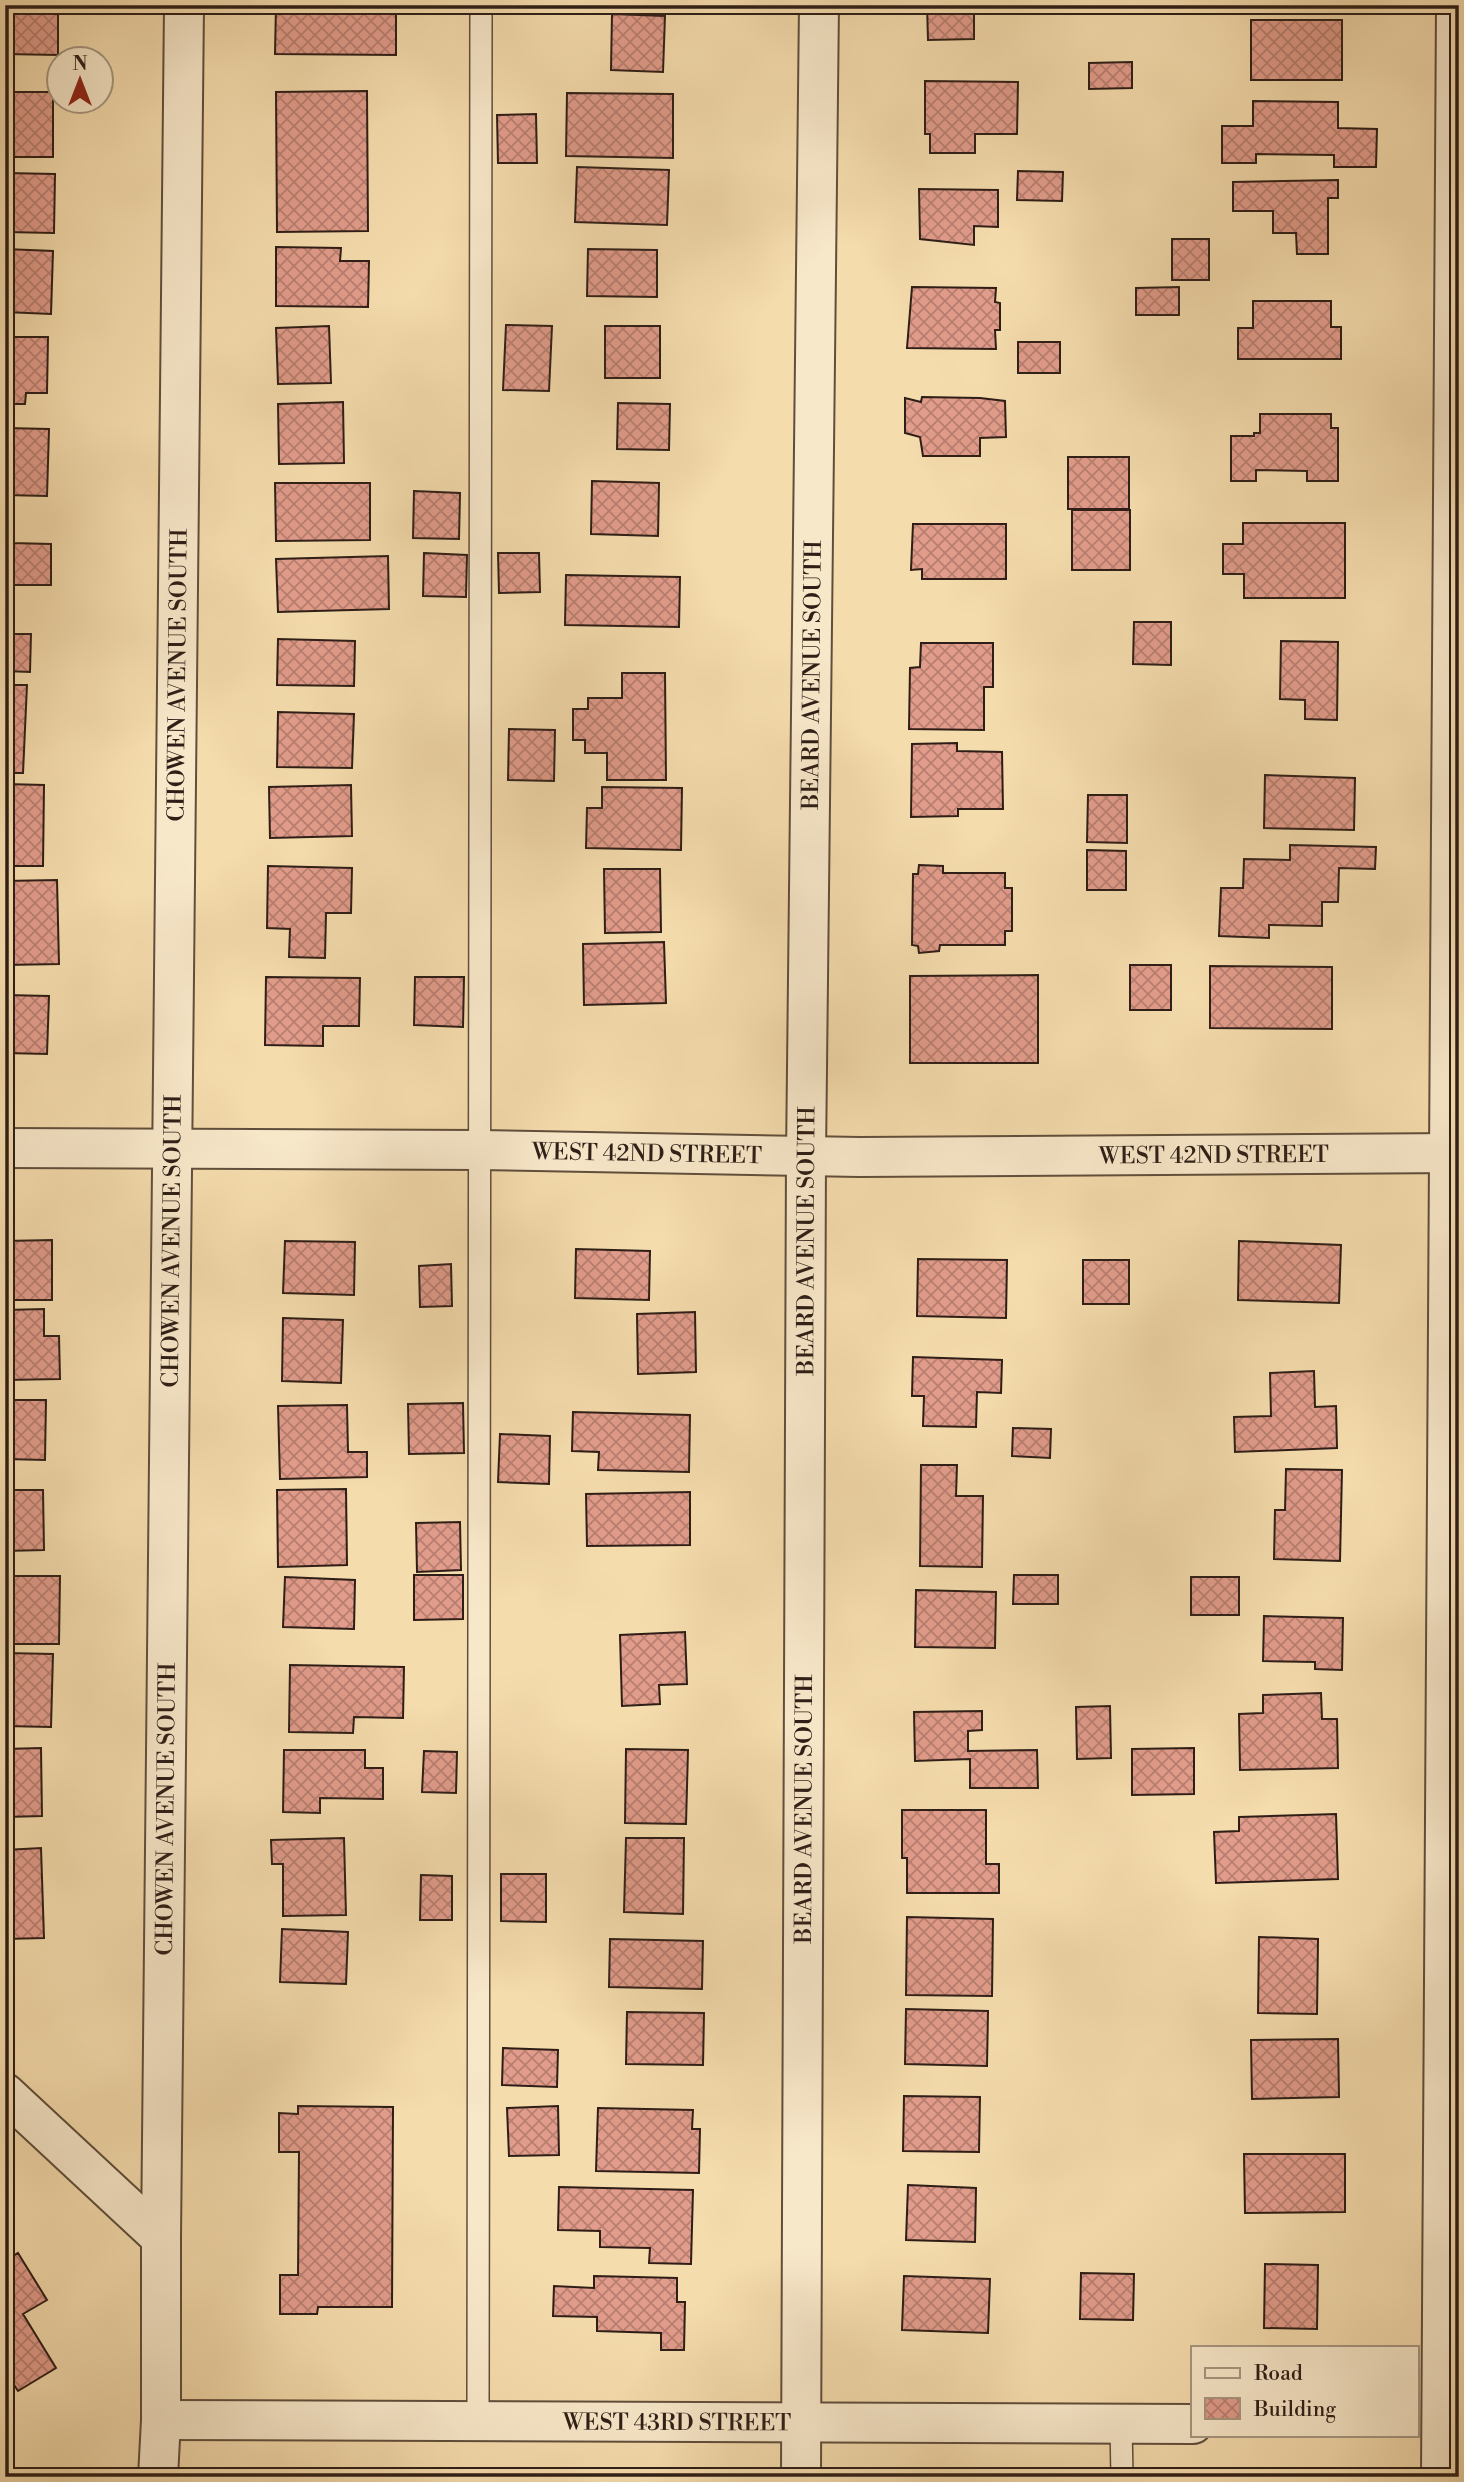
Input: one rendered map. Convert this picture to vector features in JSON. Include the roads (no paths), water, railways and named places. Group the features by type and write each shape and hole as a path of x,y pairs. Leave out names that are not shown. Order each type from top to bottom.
{"street":[{"name":"CHOWEN AVENUE SOUTH","path":"158,2477 161,2420 184,5"},
{"name":"BEARD AVENUE SOUTH","path":"801,2477 806,1156 819,5"},
{"path":"1441,2477 1439,2425 1454,1153 1456,5"},
{"name":"WEST 42ND STREET","path":"5,1148 479,1150 806,1156 1454,1153"},
{"path":"5,2093 161,2238"},
{"name":"WEST 43RD STREET","path":"161,2420 1191,2424"}],"lane":[{"path":"478,2421 481,5"},
{"path":"1121,2424 1122,2477"}]}
